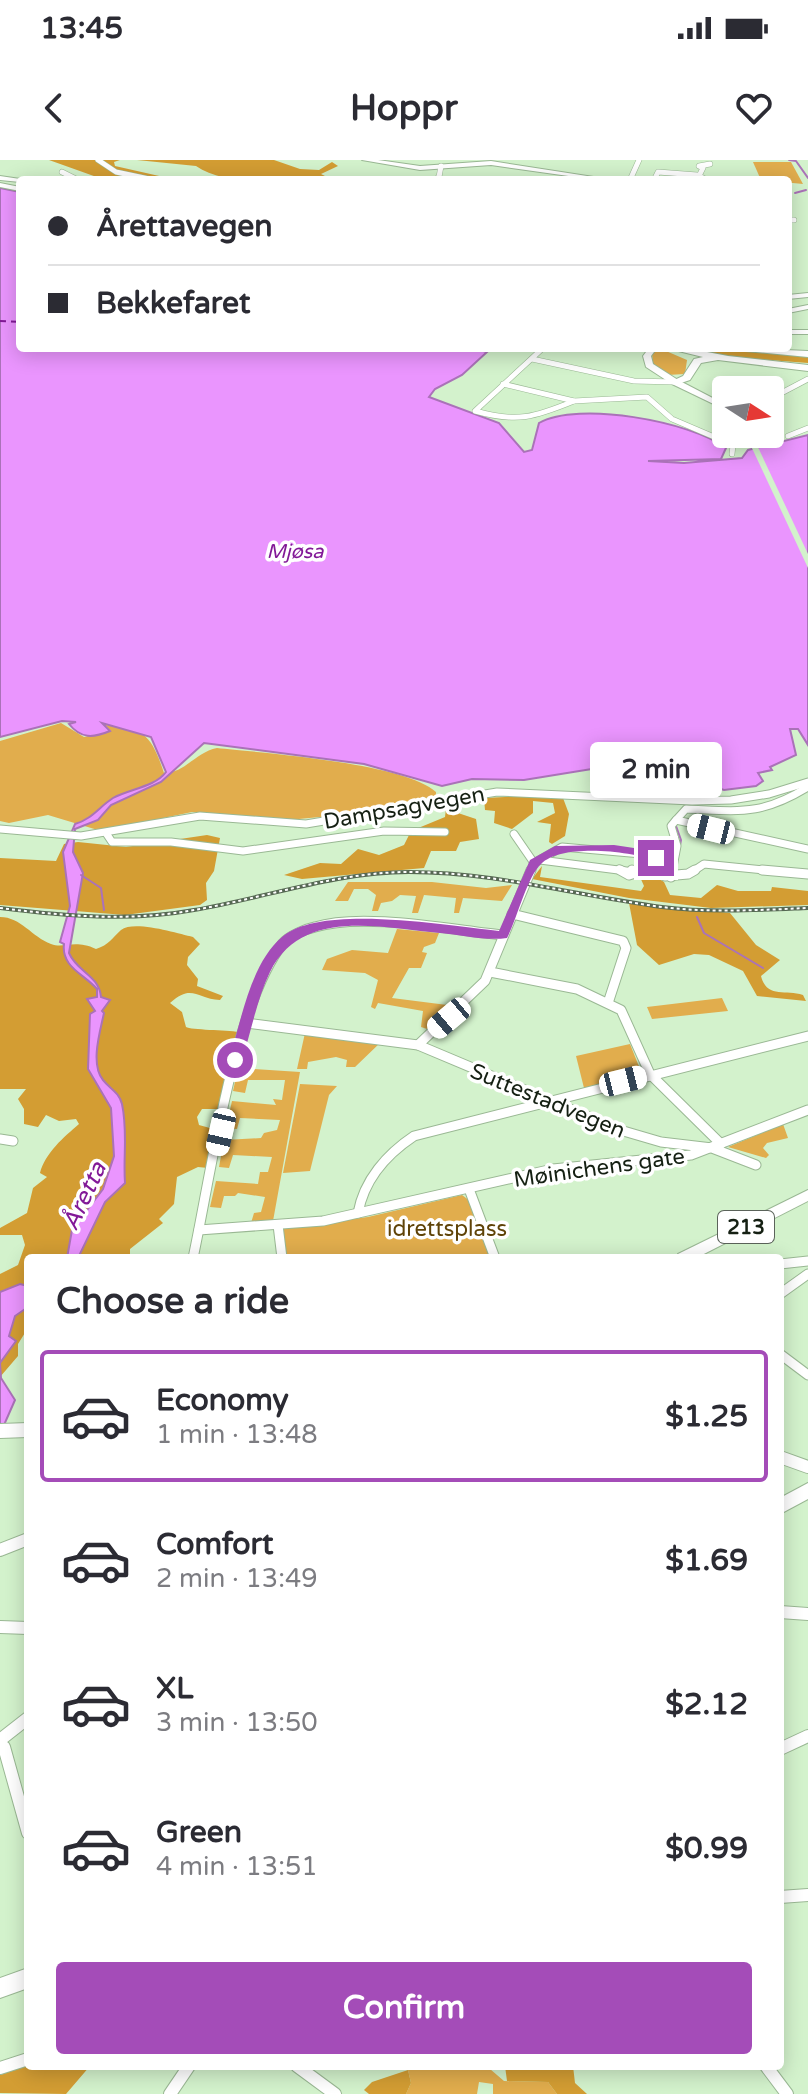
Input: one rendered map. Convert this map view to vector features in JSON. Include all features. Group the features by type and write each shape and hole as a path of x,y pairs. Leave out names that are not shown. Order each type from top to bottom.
{"highway":[{"path":"678,352 687,358 691,371"},
{"path":"691,352 719,358 808,366"},
{"path":"787,352 808,354"},
{"path":"673,381 691,371 697,361 719,358"}],"main road":[{"path":"650,352 647,358 649,365 673,381"},
{"name":"213","path":"691,1254 808,1195"},
{"path":"0,1431 24,1430"},
{"path":"784,1505 808,1490"},
{"path":"0,1988 24,1979"}],"street":[{"path":"98,160 116,172 135,176"},
{"path":"365,160 414,167 502,162 583,176"},
{"path":"689,162 701,167 719,160"},
{"path":"439,176 441,166"},
{"path":"656,176 658,172 699,176 701,167"},
{"path":"62,172 70,176"},
{"path":"539,352 475,411 499,418 533,418 574,401"},
{"path":"532,359 650,383 673,381 712,401"},
{"path":"784,392 808,379"},
{"path":"647,397 650,383"},
{"path":"503,384 574,401 647,397 672,419 733,445 732,454"},
{"path":"788,436 808,428"},
{"path":"671,877 677,846 671,826 678,813 686,809 741,812 772,807 808,784"},
{"name":"Dampsagvegen","path":"0,829 73,836 198,816 279,824 312,823 493,792 546,791 641,801 715,802 779,793 808,784"},
{"path":"676,820 754,840 808,849"},
{"path":"106,833 112,842 171,842 243,851 384,831 445,832"},
{"path":"514,834 537,861 619,869"},
{"path":"418,1045 472,997 490,972 503,935 537,861 562,847 653,855 659,872 671,877 688,874 704,864 808,874"},
{"path":"512,914 623,941 626,948 608,1003"},
{"path":"194,1254 238,1049 255,994 272,957 285,940 313,927 364,922 503,935"},
{"path":"490,972 577,989 621,1010 650,1074 716,1146"},
{"name":"Suttestadvegen","path":"246,1023 418,1045 543,1101 639,1137 716,1146 756,1165"},
{"path":"358,1213 362,1193 397,1148 414,1136 808,1036"},
{"name":"Møinichens gate","path":"199,1230 323,1221 553,1169 667,1160 716,1146 808,1110"},
{"path":"0,1139 13,1141"},
{"path":"469,1189 493,1254"},
{"path":"278,1225 282,1254"},
{"path":"784,1264 808,1261"},
{"path":"784,1291 808,1274"},
{"path":"784,1357 808,1375"},
{"path":"784,1458 808,1467"},
{"path":"0,1550 24,1541"},
{"path":"784,1612 808,1614"},
{"path":"0,1627 24,1628"},
{"path":"24,1722 0,1743 4,1747 24,1818"},
{"path":"784,1747 808,1736"},
{"path":"784,1897 808,1895"},
{"path":"0,2068 24,2060"},
{"path":"170,2094 186,2070"},
{"path":"302,2070 335,2094"},
{"path":"769,2070 787,2094"}],"green space":[{"path":"753,162 791,162 803,184 792,183 792,176 759,176"},
{"path":"668,352 687,360 685,374 667,375 653,364 652,354"},
{"path":"61,723 84,737 111,731 105,725 138,732 151,743 164,773 178,770 217,748 299,756 365,767 419,782 436,792 436,796 341,815 288,820 192,812 101,831 48,815 9,823 0,821 0,741"},
{"path":"348,882 432,882 486,888 512,885 502,901 463,898 459,913 454,913 456,898 424,895 418,913 412,913 416,896 400,895 392,901 381,903 378,911 372,911 376,895 368,889 354,889 348,901 335,901"},
{"path":"397,929 439,933 435,943 424,947 422,952 427,953 421,968 409,968 392,998 455,1006 430,1030 421,1027 423,1011 378,1003 375,1009 371,1007 378,980 365,973 322,970 327,959 352,950 388,953"},
{"path":"722,998 728,1011 652,1019 647,1007"},
{"path":"305,1033 381,1042 355,1067 346,1067 347,1060 336,1057 308,1062 307,1069 297,1069"},
{"path":"630,1044 642,1074 584,1088 576,1056"},
{"path":"238,1068 300,1072 273,1221 251,1223 254,1213 261,1212 265,1197 238,1193 224,1196 221,1208 210,1207 216,1181 258,1184 260,1172 268,1172 272,1157 233,1155 229,1168 219,1167 224,1140 261,1138 264,1133 277,1130 280,1120 240,1118 237,1129 226,1128 232,1101 276,1105 273,1099 282,1100 285,1080 248,1080 245,1093 233,1091"},
{"path":"300,1084 337,1086 329,1095 310,1171 283,1173"},
{"path":"783,1124 788,1138 767,1143 763,1148 769,1155 766,1158 728,1147"},
{"name":"idrettsplass","path":"462,1195 470,1201 490,1254 285,1254 282,1228 368,1217"},
{"path":"408,2070 491,2070 504,2081 548,2082 557,2094 493,2094 493,2084 479,2082 477,2094 406,2094 411,2083"}],"shaded area":[{"path":"49,160 120,160 114,162 115,166 159,176 94,176"},
{"path":"137,160 274,160 300,169 319,170 332,162 338,166 321,174 325,176 220,176 196,166"},
{"path":"704,352 773,352 808,356 808,363"},
{"path":"484,798 563,798 569,814 565,836 552,844 549,842 551,824 537,822 555,813 553,803 533,801 533,813 512,829 494,823 495,811 485,810"},
{"path":"446,809 476,819 479,839 460,842 456,851 431,851 424,868 302,879 284,875 320,863 341,864 358,849 379,855 404,845 411,831 445,817"},
{"path":"207,835 220,838 214,871 206,883 207,900 200,905 125,915 0,905 0,858 56,861 64,844 78,842 126,847"},
{"path":"647,861 654,864 655,876 664,882 670,895 701,898 717,885 738,891 771,891 772,887 808,891 808,905 711,908 629,898 532,879 542,866 540,877 641,891 644,886 636,868"},
{"path":"629,903 730,913 756,945 780,960 761,976 768,988 803,995 806,1001 757,996 743,971 709,955 694,954 659,965 637,945"},
{"path":"0,917 14,920 44,941 56,945 82,945 96,949 121,930 135,926 193,937 200,944 188,957 187,965 198,979 197,986 223,996 220,1000 189,993 170,1003 182,1012 186,1027 239,1032 222,1109 202,1109 197,1117 199,1125 217,1130 208,1168 198,1167 177,1177 174,1204 159,1219 163,1223 130,1249 130,1254 24,1254 24,1334 18,1344 18,1356 0,1377 0,1274 18,1265 25,1245 22,1235 0,1235 0,1228 27,1213 33,1188 47,1177 40,1173 46,1159 79,1124 76,1119 59,1121 46,1115 38,1127 24,1124 24,1109 18,1099 26,1089 0,1089"},
{"path":"24,2066 24,2070 87,2070 66,2094 0,2093 0,2075"},
{"path":"408,2070 411,2083 406,2094 369,2094 364,2090 372,2082"},
{"path":"506,2070 573,2070 575,2083 587,2094 557,2094 548,2082 507,2081"}],"water":[{"name":"Mjøsa","path":"0,188 16,191 16,352 487,352 462,375 435,389 429,397 499,423 524,452 532,450 539,423 580,414 606,414 661,422 709,438 712,448 726,448 721,459 648,461 684,463 742,458 748,450 784,448 784,441 808,435 808,745 798,729 790,729 796,755 770,767 772,770 758,773 763,781 756,786 724,790 703,783 686,772 665,767 604,767 524,780 472,779 442,786 364,764 204,743 161,782 111,805 98,820 75,829 73,852 83,873 69,953 92,978 101,997 110,1000 102,1011 97,1065 103,1080 121,1100 125,1134 125,1183 105,1202 80,1254 68,1254 72,1230 103,1189 114,1156 111,1108 88,1069 90,1014 95,1011 87,999 97,997 97,989 66,959 64,944 60,942 70,906 63,852 75,824 91,816 113,798 149,784 166,772 151,737 102,723 110,731 93,736 83,735 69,724 76,722 62,721 0,737"},
{"path":"20,1284 24,1285 24,1310 15,1316 9,1336 16,1341 0,1363 0,1292"},
{"path":"0,1363 1,1378 15,1400 0,1434"}],"pier":[{"path":"752,448 758,448 808,554 808,568"}],"waterway":[{"path":"789,160 796,161 808,178"},
{"path":"795,193 806,190"},
{"path":"676,826 681,840 678,856"},
{"name":"Åretta","path":"81,875 101,888 104,910"},
{"path":"697,917 704,933 763,968"}],"ferry route":[{"path":"0,321 16,322"}],"railway":[{"path":"0,908 121,917 170,914 355,876 409,872 505,880 680,909 808,908"}],"route":[{"path":"235,1060 253,998 264,973 285,940 297,933 331,923 364,922 503,935 534,863 555,850 562,847 614,849 650,854 656,858"}]}
